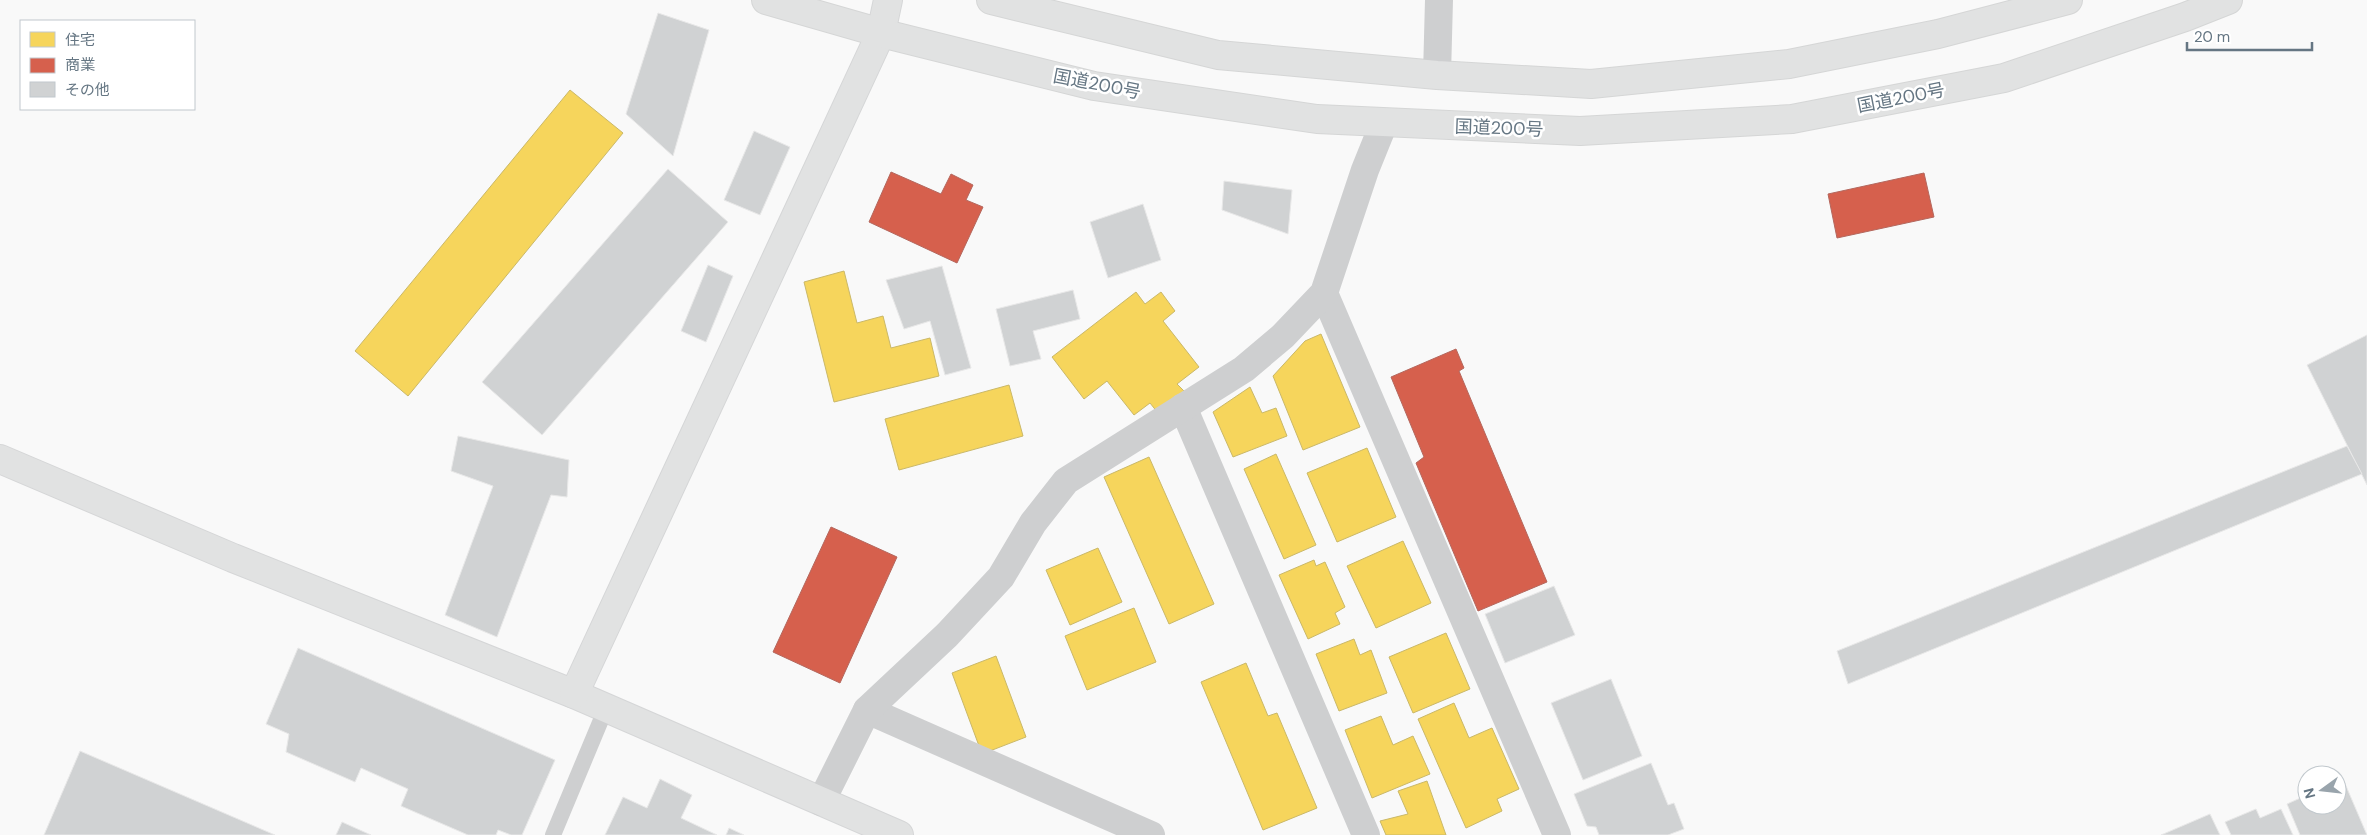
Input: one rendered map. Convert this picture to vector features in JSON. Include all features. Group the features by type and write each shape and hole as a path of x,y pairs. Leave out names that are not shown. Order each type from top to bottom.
{"main road":[{"name":"国道200号","path":"766,0 881,34 1094,86 1317,120 1580,131 1792,120 2004,78 2185,17 2228,0"},
{"path":"574,694 881,34 888,0"},
{"path":"991,0 1218,55 1438,75 1590,84 1789,64 1938,34 2068,0"},
{"path":"0,459 233,558 574,694 899,835"}],"street":[{"path":"1438,75 1439,0"},
{"path":"821,802 867,710 948,635 1001,577 1033,524 1066,481 1244,369 1283,336 1324,292 1365,170 1384,123"},
{"path":"1324,292 1557,835"},
{"path":"1183,407 1366,835"},
{"path":"867,710 1152,835"}],"lane":[{"path":"553,835 606,708"}],"building: 住宅":[{"path":"570,90 623,133 408,396 355,351"},
{"path":"844,271 857,323 883,316 891,348 930,338 939,376 834,402 804,282"},
{"path":"1136,292 1145,304 1161,292 1175,311 1163,321 1199,367 1177,384 1185,392 1158,413 1150,403 1134,415 1107,381 1084,399 1052,357"},
{"path":"1321,334 1360,427 1303,450 1273,376 1305,341"},
{"path":"1009,385 1023,436 899,470 885,419"},
{"path":"1250,387 1262,413 1276,408 1287,436 1233,457 1213,412"},
{"path":"1367,448 1396,517 1337,542 1307,473"},
{"path":"1276,454 1316,545 1284,559 1244,469"},
{"path":"1149,457 1214,604 1169,624 1104,477"},
{"path":"1403,541 1431,603 1376,628 1347,566"},
{"path":"1098,548 1122,602 1070,625 1046,570"},
{"path":"1314,560 1316,566 1325,562 1345,607 1335,613 1340,624 1308,639 1279,575"},
{"path":"1134,608 1156,662 1087,690 1065,636"},
{"path":"1446,633 1470,689 1413,713 1389,657"},
{"path":"1354,639 1360,655 1371,650 1387,693 1339,711 1316,654"},
{"path":"996,656 1026,737 982,754 952,673"},
{"path":"1246,663 1268,716 1277,713 1317,808 1263,830 1201,682"},
{"path":"1454,703 1469,738 1492,728 1519,789 1497,799 1502,811 1466,828 1418,719"},
{"path":"1381,716 1393,745 1413,736 1430,774 1372,798 1345,730"},
{"path":"1427,781 1446,835 1386,835 1380,821 1408,814 1398,791"}],"building: 商業":[{"path":"891,172 941,194 951,174 973,185 966,200 983,207 957,263 869,222"},
{"path":"1924,173 1934,217 1837,238 1828,194"},
{"path":"1456,349 1464,368 1459,371 1547,582 1478,611 1416,463 1424,457 1391,377"},
{"path":"831,527 897,557 840,683 773,652"}],"building: その他":[{"path":"658,13 709,30 673,156 626,114"},
{"path":"754,131 790,147 760,215 724,200"},
{"path":"668,169 728,222 542,435 482,382"},
{"path":"1224,181 1292,190 1288,234 1222,210"},
{"path":"1143,204 1161,260 1108,278 1090,222"},
{"path":"708,265 733,276 706,342 681,331"},
{"path":"942,266 971,368 945,375 930,321 904,329 886,280"},
{"path":"1073,290 1080,319 1033,331 1041,359 1010,366 996,309"},
{"path":"2367,335 2367,485 2307,365"},
{"path":"458,436 569,460 567,497 551,495 497,637 445,615 493,486 451,471"},
{"path":"2347,446 2362,474 1848,684 1837,651"},
{"path":"1554,586 1575,635 1505,663 1485,614"},
{"path":"298,648 555,760 522,835 511,835 498,830 496,835 468,835 401,806 408,789 361,768 355,782 286,752 289,734 266,724"},
{"path":"1611,679 1642,756 1583,780 1551,703"},
{"path":"80,751 275,835 44,835"},
{"path":"1651,763 1668,805 1674,803 1684,829 1668,835 1599,835 1596,827 1587,826 1574,794"},
{"path":"660,779 692,795 681,818 717,835 605,835 623,797 647,808"},
{"path":"2347,788 2367,835 2300,835 2287,804 2297,800 2297,815 2347,815"},
{"path":"2256,809 2260,818 2281,809 2293,835 2231,835 2225,822"},
{"path":"2210,814 2220,835 2161,835"},
{"path":"342,822 371,835 336,835"},
{"path":"729,828 744,835 726,835"}]}
